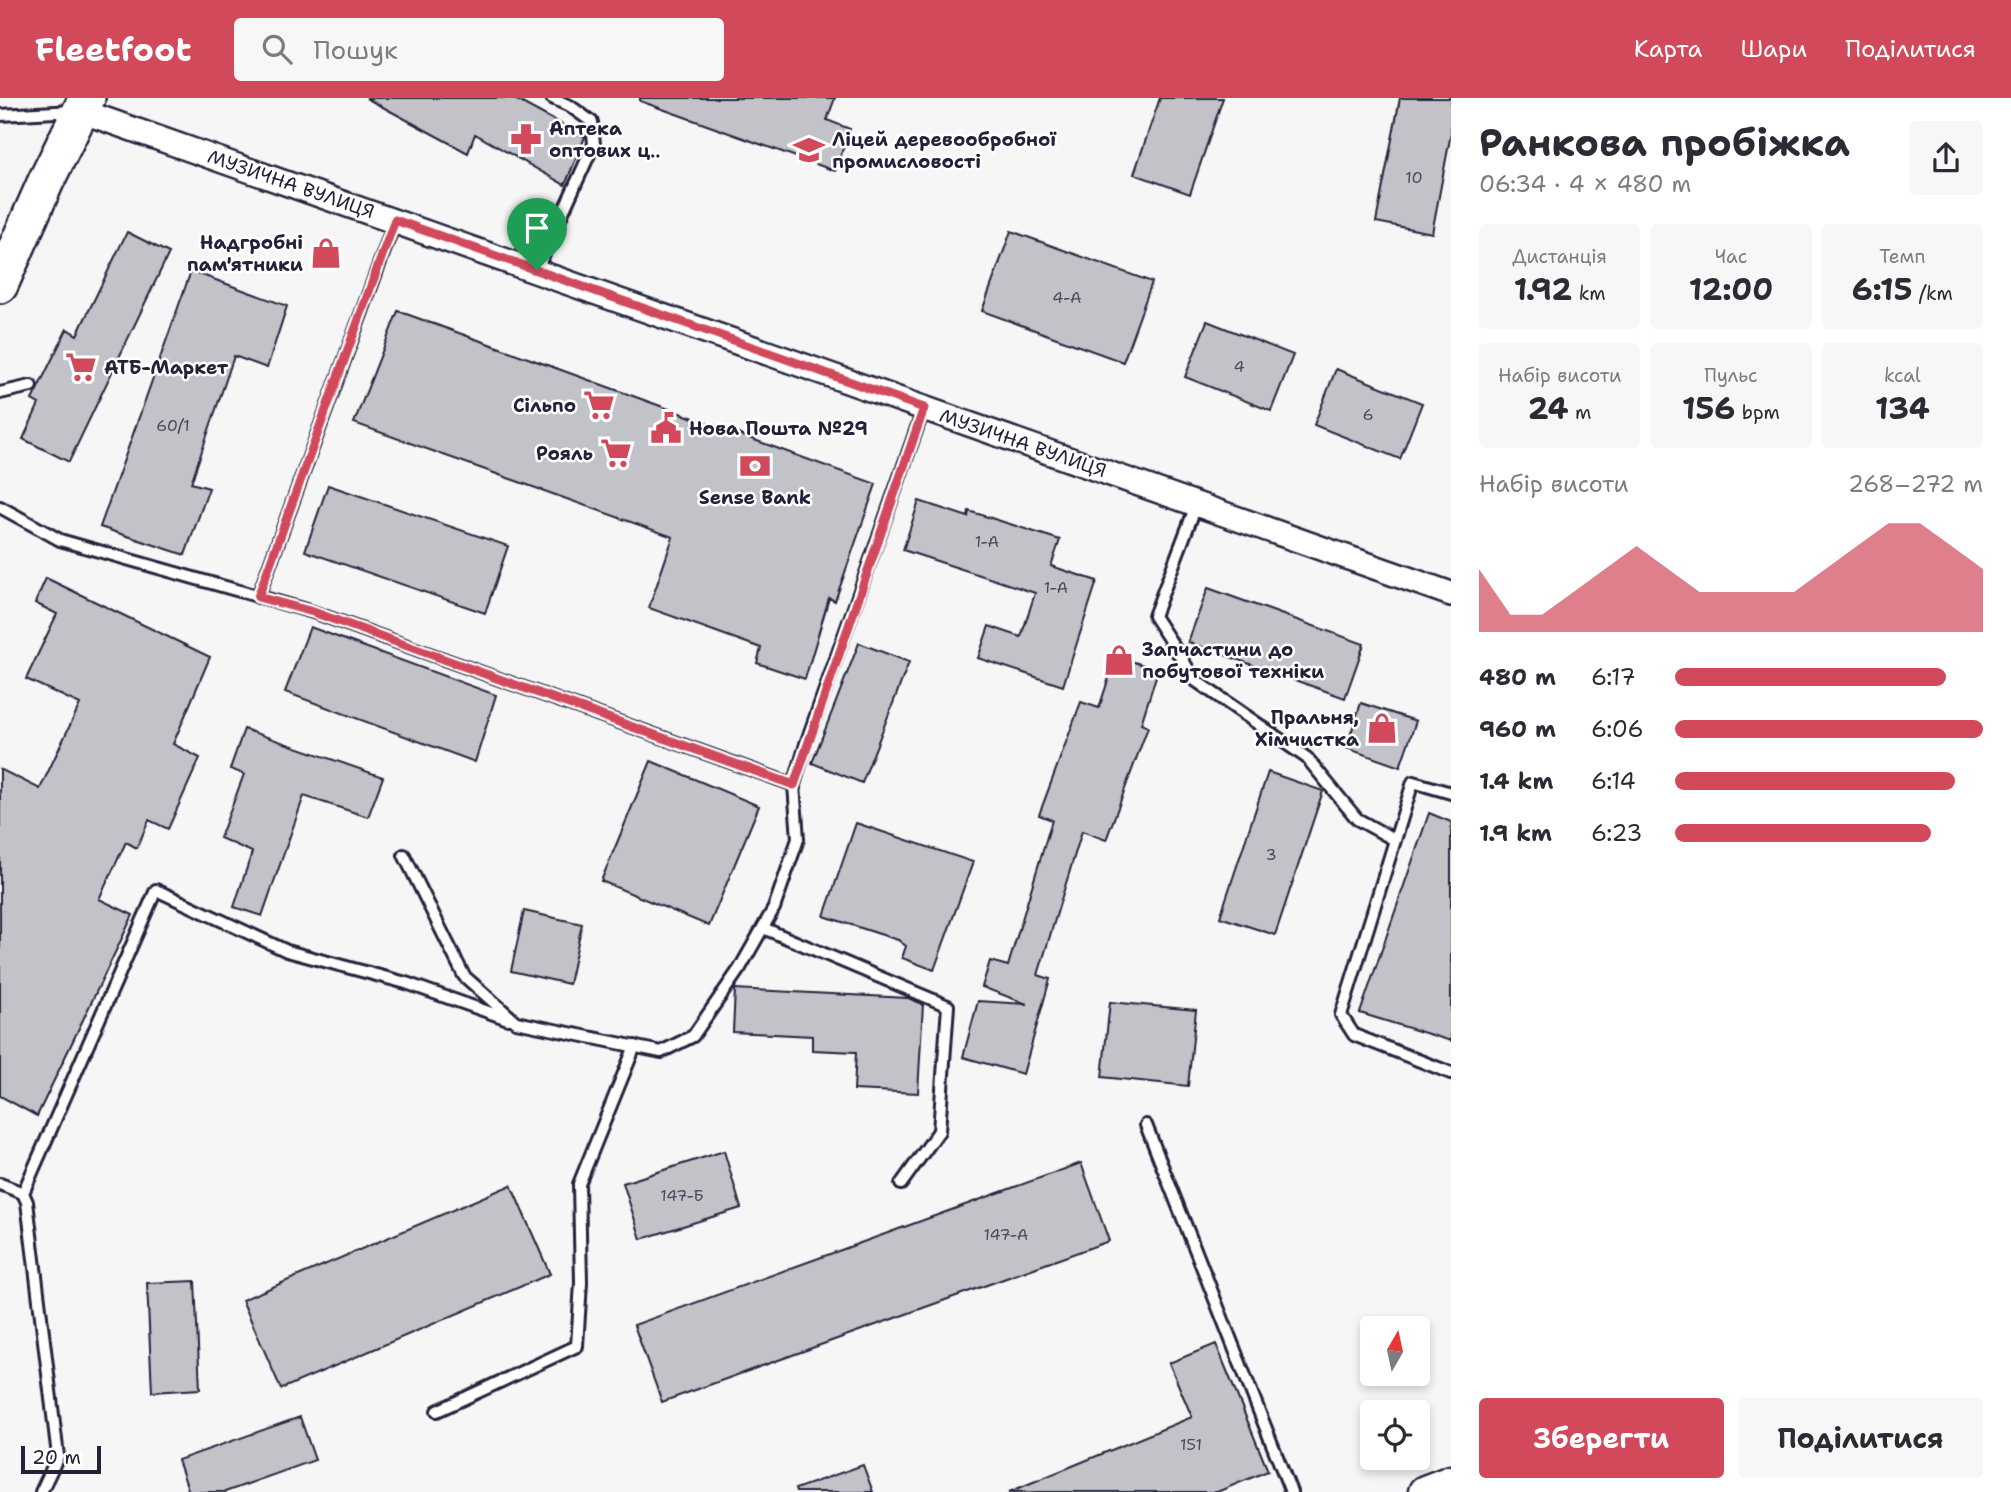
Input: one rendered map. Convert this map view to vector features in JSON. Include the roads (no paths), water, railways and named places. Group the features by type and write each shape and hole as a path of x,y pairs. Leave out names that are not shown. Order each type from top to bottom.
{"main road":[{"path":"0,285 84,104"},
{"path":"1425,1492 1451,1482"}],"street":[{"name":"МУЗИЧНА ВУЛИЦЯ","path":"84,104 395,220 1451,594"}],"lane":[{"path":"537,270 594,144 592,122 570,106 552,98"},
{"path":"0,115 84,104"},
{"path":"258,597 395,220"},
{"path":"0,393 31,386"},
{"path":"23,1193 156,890 287,951 406,983 516,1022 661,1052 693,1036 740,968 774,908 798,839 794,785 924,408"},
{"path":"1197,502 1154,616 1196,681 1307,758 1357,819 1395,840"},
{"path":"0,507 60,540 313,612 794,785"},
{"path":"1451,793 1413,782 1341,1014 1354,1035 1451,1073"},
{"path":"404,855 464,976 516,1022"},
{"path":"763,928 948,1006 939,1131 901,1184"},
{"path":"437,1411 577,1346 581,1283 579,1184 635,1046"},
{"path":"1146,1125 1291,1492"},
{"path":"0,1184 23,1193 27,1202 58,1456 41,1492"}],"place":[{"name":"Аптека оптових ц‥","path":"526,139"},
{"name":"Ліцей деревообробної промисловості","path":"809,150"},
{"name":"Надгробні пам'ятники","path":"326,253"},
{"name":"АТБ-Маркет","path":"81,367"},
{"name":"Сільпо","path":"599,405"},
{"name":"Нова Пошта №29","path":"666,428"},
{"name":"Рояль","path":"616,453"},
{"name":"Sense Bank","path":"755,466"},
{"name":"Запчастини до побутової техніки","path":"1119,660"},
{"name":"Пральня, Хімчистка","path":"1382,728"}]}
